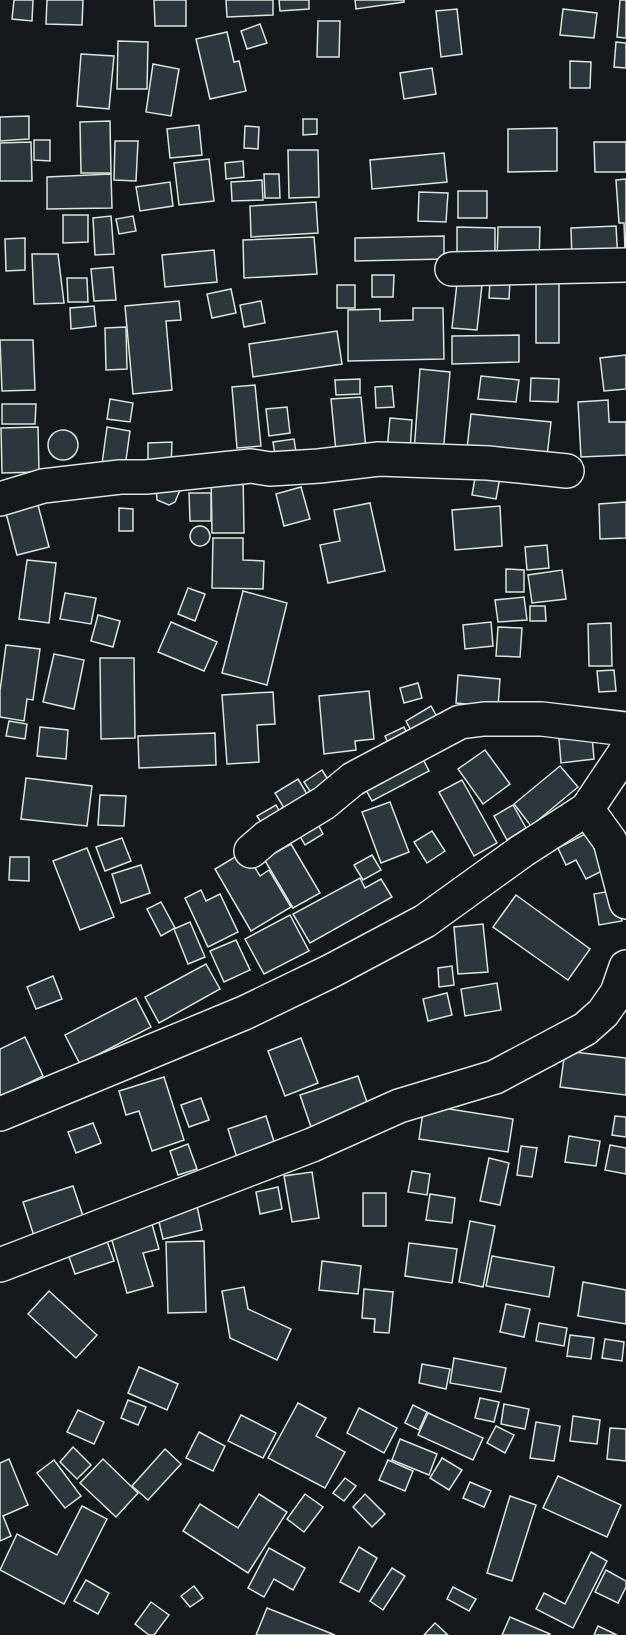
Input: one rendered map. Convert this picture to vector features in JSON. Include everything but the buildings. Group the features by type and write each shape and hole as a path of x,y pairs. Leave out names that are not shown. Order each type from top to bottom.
{"street":[{"path":"452,269 626,265"},
{"path":"0,499 43,486 251,465 270,469 379,459 488,463 567,471"},
{"path":"251,851 266,838 324,802 353,779 460,722 484,719 542,719 626,729"},
{"path":"0,1114 244,1013 331,971 425,921 522,851 586,809 626,751"},
{"path":"586,809 610,841 626,902"},
{"path":"0,1265 302,1149 399,1106 495,1077 585,1029 603,1013 612,1000 626,967"}]}
